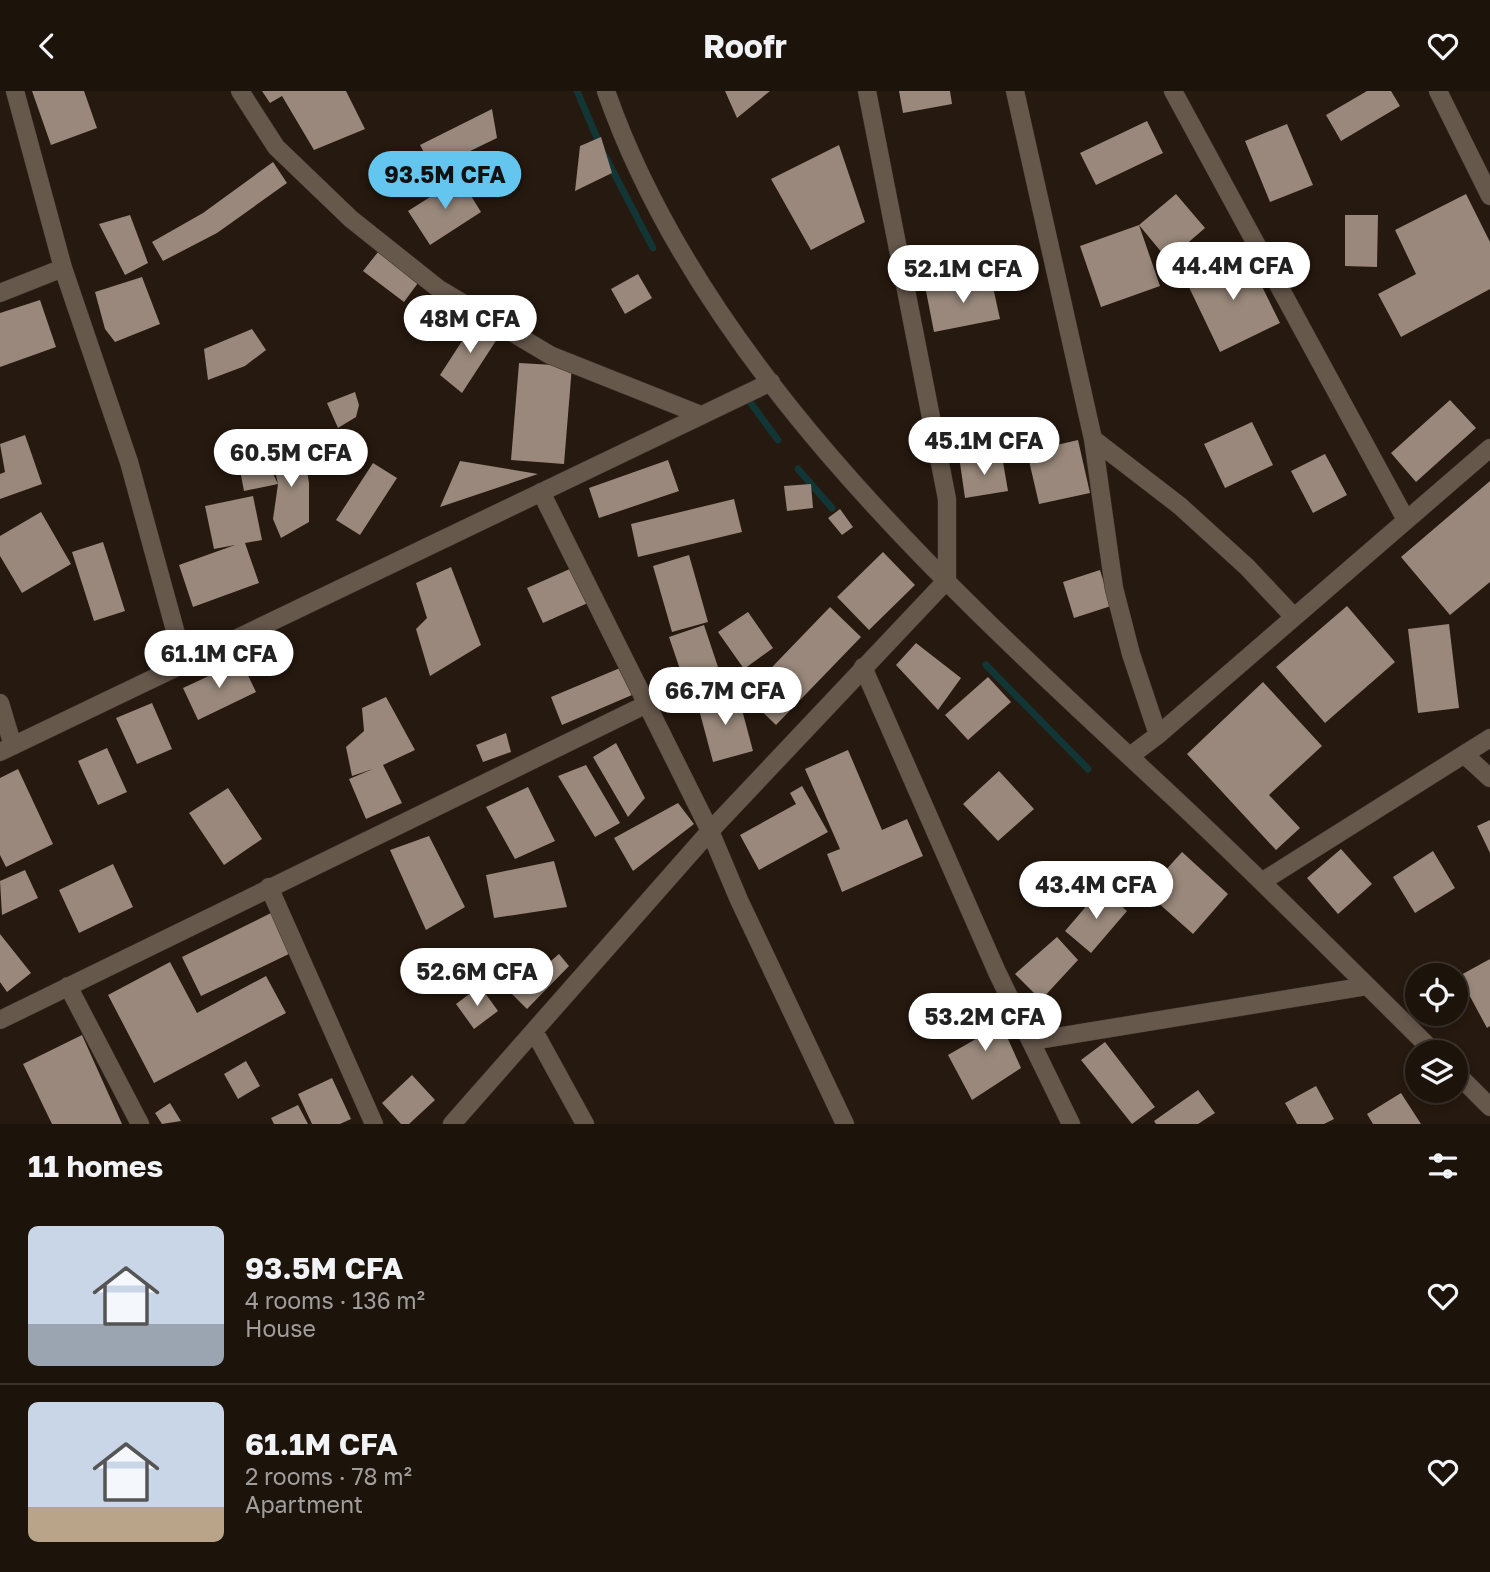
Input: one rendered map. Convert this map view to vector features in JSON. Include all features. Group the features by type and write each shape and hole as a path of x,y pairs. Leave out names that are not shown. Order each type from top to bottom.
{"street":[{"path":"15,91 63,268 129,462 184,663"},
{"path":"240,91 276,147 351,219 439,289 550,355 701,415"},
{"path":"606,91 626,149 699,281 771,382 843,474 947,580 1263,881 1422,1040"},
{"path":"452,1124 710,831 947,580 947,499 867,91"},
{"path":"1015,91 1093,439 1114,588 1130,654 1158,735"},
{"path":"1173,91 1406,520"},
{"path":"1438,91 1490,196"},
{"path":"0,293 63,268"},
{"path":"0,703 6,749 771,382"},
{"path":"1093,439 1180,506 1247,568 1294,617"},
{"path":"1130,757 1490,448"},
{"path":"541,492 710,831 739,900 845,1124"},
{"path":"863,667 997,972 1071,1124"},
{"path":"0,1020 647,704"},
{"path":"1263,881 1466,756 1490,738"},
{"path":"1466,756 1490,778"},
{"path":"269,887 374,1124"},
{"path":"68,986 140,1124"},
{"path":"1032,1041 1367,986"},
{"path":"534,1031 585,1124"},
{"path":"1468,1085 1490,1107"}],"building":[{"path":"32,91 84,91 97,128 51,145"},
{"path":"262,91 346,91 365,129 314,150 282,96 270,103"},
{"path":"725,91 770,91 737,118"},
{"path":"899,91 950,91 952,104 903,113"},
{"path":"1367,91 1391,91 1400,106 1341,141 1326,115"},
{"path":"492,109 497,138 433,169 420,145"},
{"path":"1147,121 1163,153 1096,185 1080,153"},
{"path":"1287,124 1313,185 1270,202 1245,141"},
{"path":"601,137 612,173 575,191 580,146"},
{"path":"839,145 865,222 811,250 771,179"},
{"path":"273,162 287,183 217,233 163,261 152,242 203,213"},
{"path":"460,178 481,212 430,245 408,211"},
{"path":"1176,194 1205,228 1168,260 1139,225"},
{"path":"1466,194 1490,242 1490,289 1401,337 1378,294 1416,274 1395,230"},
{"path":"130,215 148,263 125,275 99,224"},
{"path":"1345,215 1378,215 1377,267 1345,266"},
{"path":"1139,225 1160,286 1101,307 1080,246"},
{"path":"378,252 418,283 404,302 363,271"},
{"path":"1245,252 1280,323 1220,352 1186,281"},
{"path":"638,274 652,298 625,314 611,289"},
{"path":"142,277 160,324 115,342 105,329 95,292"},
{"path":"991,278 1000,319 934,332 926,291"},
{"path":"40,300 56,347 0,367 0,313"},
{"path":"475,321 503,330 462,393 440,375"},
{"path":"252,329 266,350 245,366 208,380 204,349"},
{"path":"519,363 572,366 564,464 511,460"},
{"path":"355,392 359,405 356,417 338,428 327,403"},
{"path":"1450,400 1476,428 1416,482 1391,453"},
{"path":"1252,422 1273,465 1225,488 1204,444"},
{"path":"25,435 42,484 0,499 0,474 5,472 0,444"},
{"path":"1078,440 1090,493 1039,504 1027,452"},
{"path":"302,441 309,483 309,522 281,538 273,519 278,484 271,453"},
{"path":"263,453 278,484 244,491 239,465"},
{"path":"1325,454 1347,495 1313,513 1291,471"},
{"path":"1002,456 1008,491 965,498 960,463"},
{"path":"668,460 679,491 599,518 589,488"},
{"path":"460,461 538,474 440,507"},
{"path":"373,463 397,478 360,535 336,520"},
{"path":"1490,481 1490,582 1450,615 1401,557"},
{"path":"811,484 813,508 787,511 784,486"},
{"path":"253,496 262,540 245,543 259,583 193,607 179,565 235,545 214,549 205,506"},
{"path":"734,499 742,532 638,557 631,524"},
{"path":"840,509 853,527 842,535 828,518"},
{"path":"41,512 71,564 22,593 0,556 0,536"},
{"path":"103,542 125,611 94,621 72,552"},
{"path":"883,552 915,585 869,630 837,597"},
{"path":"689,555 708,622 672,632 653,566"},
{"path":"451,567 481,645 430,676 416,629 427,618 416,583"},
{"path":"572,568 590,602 543,623 527,588"},
{"path":"1100,570 1111,606 1074,618 1063,582"},
{"path":"1347,606 1395,662 1325,723 1276,667"},
{"path":"830,607 861,637 776,725 745,695"},
{"path":"748,612 773,648 744,669 718,632"},
{"path":"1449,624 1459,708 1418,713 1408,629"},
{"path":"704,625 724,685 689,696 669,637"},
{"path":"916,643 961,678 938,710 896,665"},
{"path":"241,661 256,692 198,720 183,688"},
{"path":"620,668 632,695 562,725 551,697"},
{"path":"988,677 1011,702 968,740 945,715"},
{"path":"1263,682 1322,746 1269,795 1300,828 1276,850 1187,754"},
{"path":"737,691 753,751 713,762 697,702"},
{"path":"386,697 415,750 383,765 402,803 366,819 349,779 373,769 352,776 346,747 364,731 362,708"},
{"path":"152,703 172,749 137,764 116,718"},
{"path":"506,733 511,752 483,762 476,745"},
{"path":"616,743 645,798 628,817 593,757"},
{"path":"107,748 127,792 98,805 78,761"},
{"path":"848,750 882,830 907,819 923,856 842,892 827,854 840,849 805,769"},
{"path":"586,765 620,823 595,837 558,776"},
{"path":"18,769 53,844 6,867 0,855 0,778"},
{"path":"999,771 1034,809 998,841 963,804"},
{"path":"802,786 828,832 759,870 740,835 796,804 790,793"},
{"path":"528,787 555,841 515,859 486,807"},
{"path":"228,788 262,839 224,865 189,813"},
{"path":"678,803 694,824 633,871 614,838"},
{"path":"1490,820 1490,853 1477,826"},
{"path":"429,836 465,907 426,930 390,850"},
{"path":"1341,849 1372,884 1338,914 1307,878"},
{"path":"1433,851 1455,888 1415,913 1393,877"},
{"path":"1182,852 1228,894 1193,934 1146,892"},
{"path":"554,861 567,907 494,918 486,875"},
{"path":"113,864 133,907 79,933 59,890"},
{"path":"25,870 38,898 2,915 0,881"},
{"path":"1101,889 1127,911 1091,953 1065,931"},
{"path":"271,913 291,953 201,996 182,957"},
{"path":"0,934 31,973 7,992 0,982"},
{"path":"1057,937 1078,960 1041,1000 1015,974"},
{"path":"559,954 569,966 527,1009 512,994"},
{"path":"1490,959 1490,1026 1487,1028 1468,993 1468,971"},
{"path":"170,962 197,1013 266,976 286,1013 154,1083 108,995"},
{"path":"480,986 498,1011 474,1029 456,1004"},
{"path":"990,999 1021,1068 972,1100 948,1055 981,1036 968,1005"},
{"path":"82,1035 122,1124 52,1124 23,1064"},
{"path":"1105,1042 1155,1107 1132,1124 1081,1060"},
{"path":"246,1061 260,1086 238,1099 224,1074"},
{"path":"412,1075 435,1100 409,1124 401,1124 382,1103"},
{"path":"332,1078 351,1119 340,1124 312,1124 298,1094"},
{"path":"1316,1086 1334,1119 1324,1124 1297,1124 1285,1103"},
{"path":"1198,1090 1215,1113 1198,1124 1156,1124 1154,1121"},
{"path":"1401,1093 1421,1124 1373,1124 1367,1114"},
{"path":"170,1103 181,1121 162,1124 155,1113"},
{"path":"298,1105 308,1124 274,1124 271,1118"}],"waterway":[{"path":"577,91 600,145"},
{"path":"605,156 653,248"},
{"path":"750,402 778,440"},
{"path":"798,469 832,508"},
{"path":"986,665 1088,769"}]}
